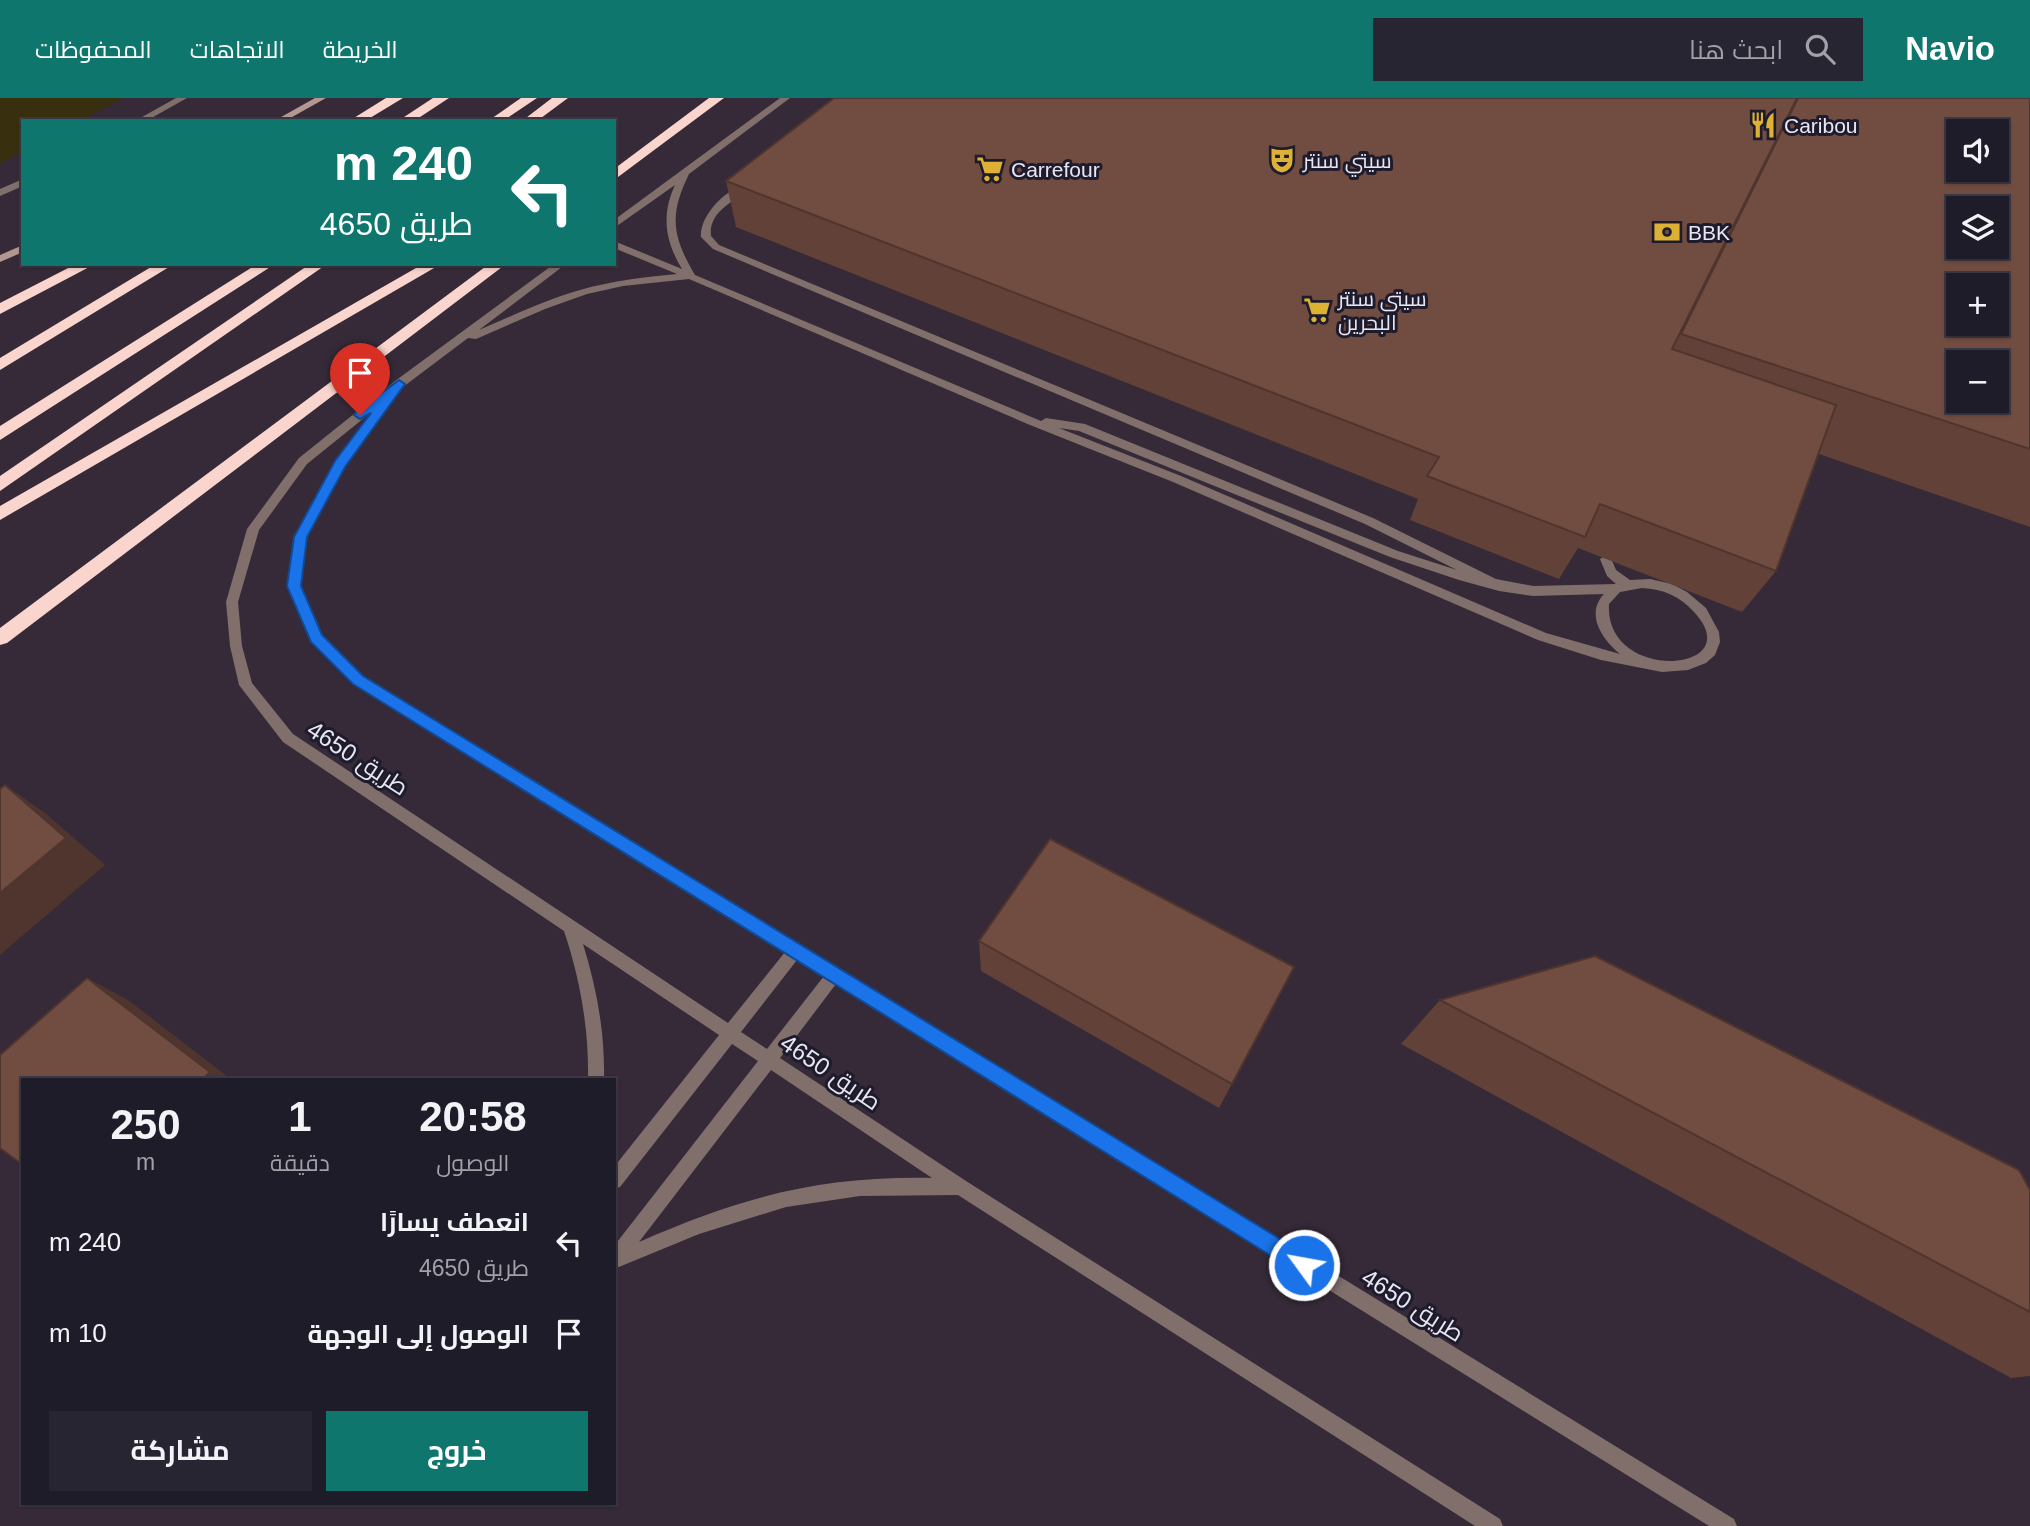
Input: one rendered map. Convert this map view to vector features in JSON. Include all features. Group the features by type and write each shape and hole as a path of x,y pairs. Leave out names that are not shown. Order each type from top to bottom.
{"highway":[{"path":"359,119 396,98"},
{"path":"407,119 442,98"},
{"path":"497,119 530,98"},
{"path":"531,119 561,98"},
{"path":"616,157 707,98"},
{"path":"616,174 717,98"},
{"path":"0,309 84,266"},
{"path":"0,365 164,266"},
{"path":"0,434 265,266"},
{"path":"0,485 317,266"},
{"path":"0,514 431,266"},
{"path":"0,638 496,266"}],"main road":[{"path":"282,119 322,98"},
{"path":"0,260 21,249"}],"lane":[{"path":"143,119 183,98"},
{"path":"616,224 786,98"},
{"path":"685,173 674,192 669,213 669,234 677,254 691,276"},
{"path":"752,182 710,214 705,222 706,237 716,247 1391,531 1499,586"},
{"path":"0,194 21,183"},
{"path":"616,245 1034,422 1177,479 1542,637 1601,655 1662,667 1687,666 1706,657 1714,641 1711,622 1697,604 1675,590 1651,584 1533,592 1499,586 1405,558 1081,427 1050,421 1034,422"},
{"path":"399,384 558,266"},
{"path":"449,347 542,306 586,291 642,280 691,276"},
{"name":"طريق 4650","path":"399,384 303,461 253,529 232,602 236,646 246,685 288,738 960,1186 1493,1526"},
{"name":"طريق 4650","path":"399,384 340,464 300,537 294,586 316,638 358,680 1727,1526"},
{"path":"1177,479 1201,450"},
{"path":"1605,559 1611,573 1622,587"},
{"path":"1622,587 1603,603 1602,622 1614,641 1635,658 1662,667"},
{"path":"569,924 589,991 596,1078"},
{"path":"616,1178 795,951"},
{"path":"616,1258 834,975"},
{"path":"616,1260 671,1235 729,1214 787,1199 845,1189 902,1185 960,1186"}],"shaded area":[{"path":"22,98 1618,98 1978,196 1946,196 1946,259 2009,259 2009,204 2030,210 2030,1526 0,1526 0,110"}],"sand":[{"path":"0,98 123,98 83,119 21,119 21,152 0,163"}],"building":[{"name":"سيتي سنتر البحرين","path":"834,98 1797,98 1672,349 1836,405 1776,571 1600,504 1585,537 1427,476 1439,457 726,181"},
{"path":"1798,98 2030,98 2030,449 1681,334"},
{"path":"5,785 66,838 0,893 0,789"},
{"path":"1050,839 1294,967 1232,1084 979,941"},
{"path":"1595,956 2019,1170 2030,1190 2030,1312 1440,1000"},
{"path":"87,978 210,1072 204,1078 21,1078 21,1164 0,1148 0,1055"}],"place":[{"name":"Caribou","path":"1763,125"},
{"name":"سيتي سنتر","path":"1282,160"},
{"name":"Carrefour","path":"990,169"},
{"name":"BBK","path":"1667,232"},
{"name":"سيتي سنتر البحرين","path":"1317,310"}],"route":[{"path":"360,415 399,384 340,464 300,537 294,586 316,638 358,680 1304,1265"}]}
